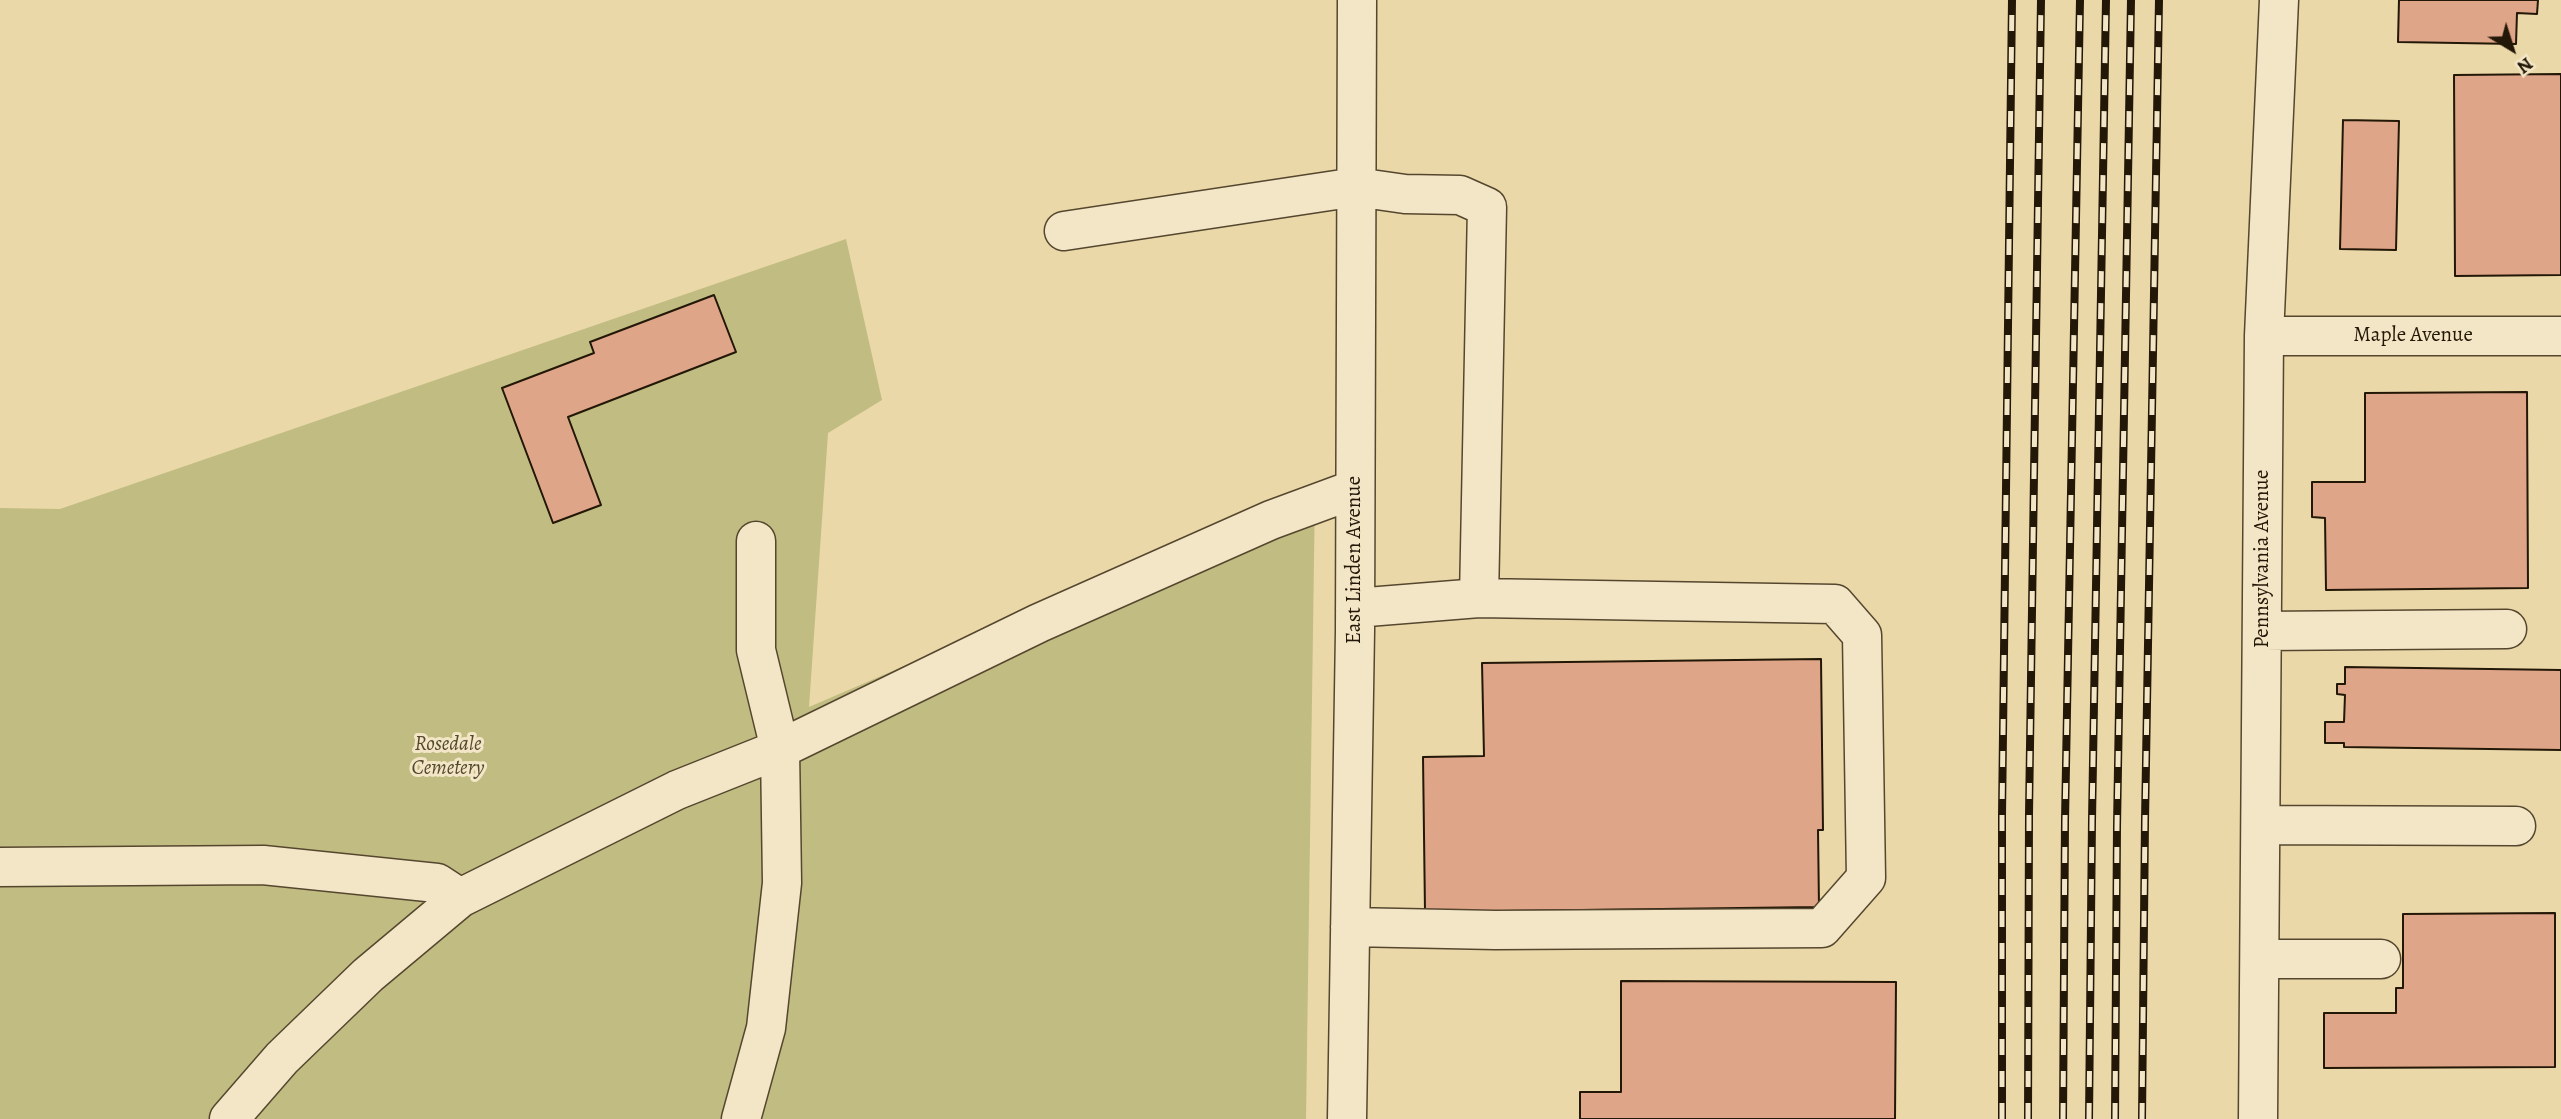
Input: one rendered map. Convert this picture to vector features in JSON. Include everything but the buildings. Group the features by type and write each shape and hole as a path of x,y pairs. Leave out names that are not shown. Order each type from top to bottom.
{"street":[{"name":"East Linden Avenue","path":"1348,1119 1355,608 1357,0"},
{"name":"Pennsylvania Avenue","path":"2258,1119 2264,336 2279,0"},
{"path":"1064,230 1356,187 1405,194 1460,195 1487,207 1479,598"},
{"name":"Maple Avenue","path":"2264,336 2561,336"},
{"path":"229,1119 282,1058 368,975 460,898 677,790 780,749 1039,623 1271,520 1355,489"},
{"path":"741,1119 765,1028 782,883 780,749 756,650 756,541"},
{"path":"1350,928 1822,928 1866,878 1862,635 1835,604 1479,598 1355,608"},
{"path":"2262,631 2507,629"},
{"path":"2261,825 2516,826"},
{"path":"0,867 263,865 438,883 460,898"},
{"path":"2260,959 2381,959"}],"green space":[{"name":"Rosedale Cemetery","path":"846,239 882,400 828,433 809,707 1315,489 1306,1119 0,1119 0,508 60,509"}],"railway":[{"path":"2002,1119 2002,816 2012,0"},
{"path":"2028,1119 2029,814 2041,0"},
{"path":"2063,1119 2065,820 2080,0"},
{"path":"2089,1119 2106,0"},
{"path":"2115,1119 2117,826 2131,0"},
{"path":"2142,1119 2159,0"}]}
